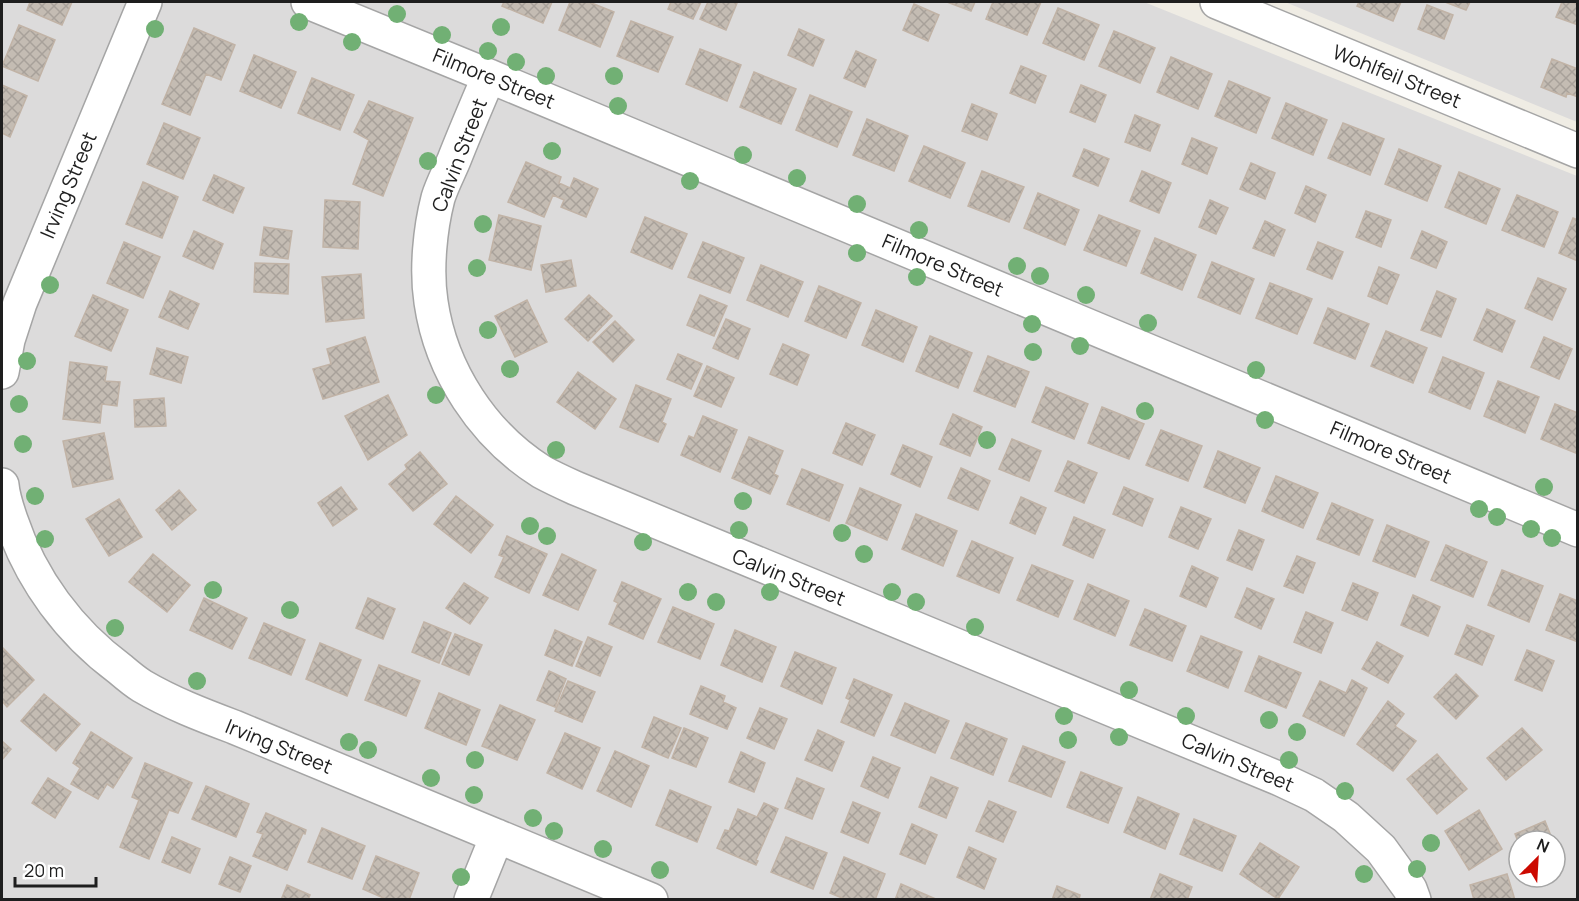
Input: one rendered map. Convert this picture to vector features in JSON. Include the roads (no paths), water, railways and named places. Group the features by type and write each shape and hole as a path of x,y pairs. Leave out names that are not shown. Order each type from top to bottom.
{"street":[{"name":"Irving Street","path":"2,372 8,340 20,303 145,2"},
{"name":"Filmore Street","path":"308,2 1578,530"},
{"name":"Wohlfeil Street","path":"1216,2 1278,13 1578,151"},
{"name":"Calvin Street","path":"489,76 439,196 432,231 429,268 430,301 444,357 458,384 480,416 502,440 543,472 575,488 1314,795 1346,817 1381,849 1410,889 1414,900"},
{"name":"Irving Street","path":"2,485 9,542 70,624 99,654 141,685 187,710 234,727 651,900"},
{"path":"471,900 496,836"}]}
